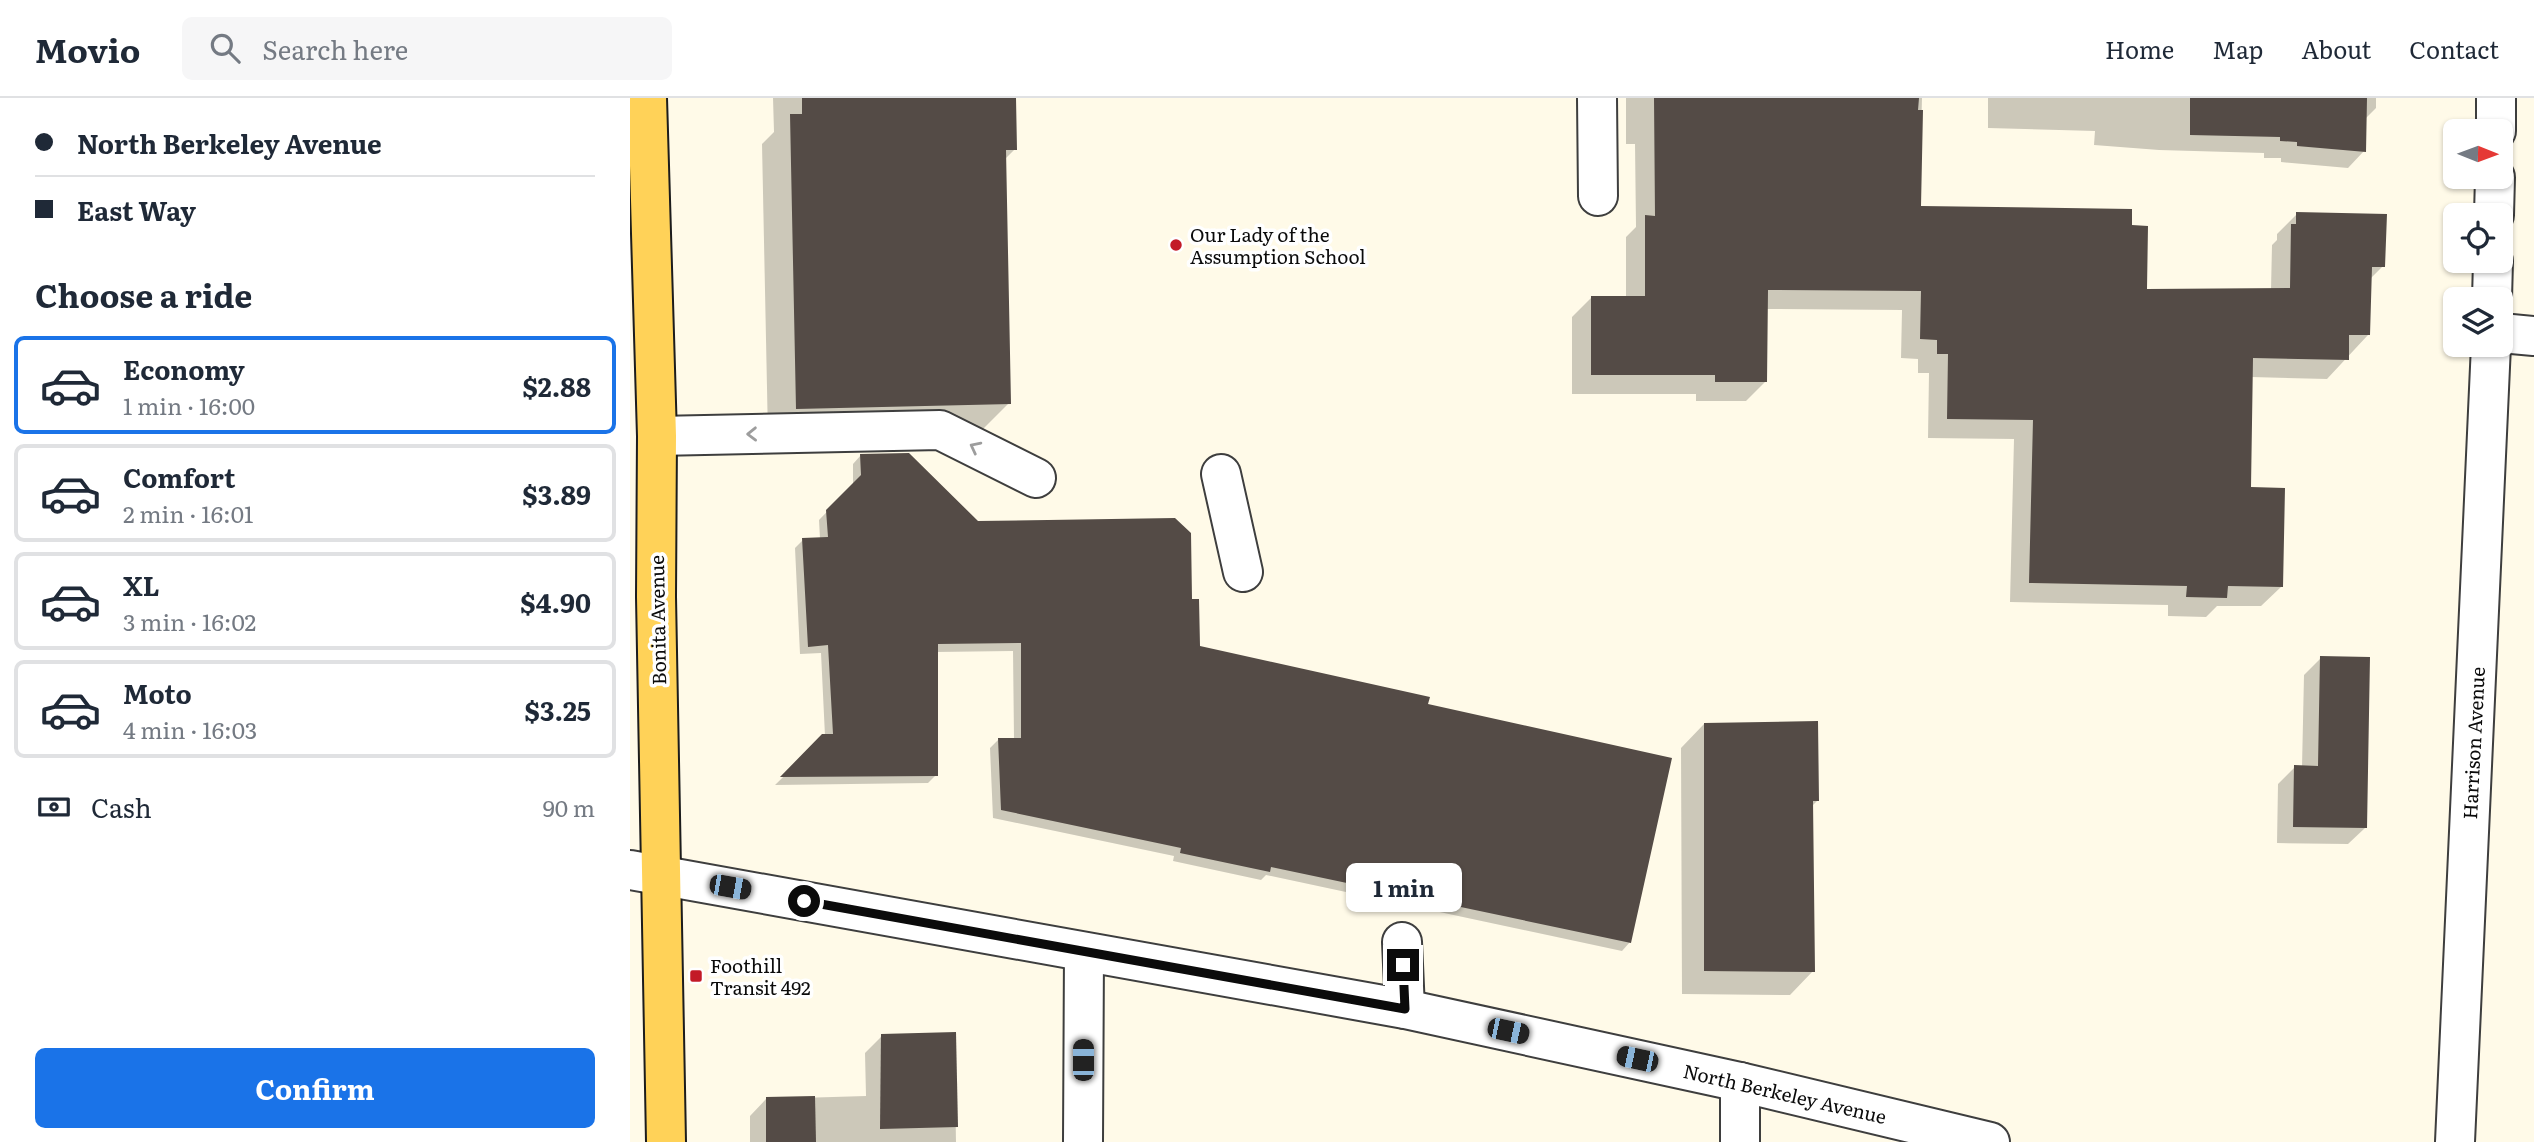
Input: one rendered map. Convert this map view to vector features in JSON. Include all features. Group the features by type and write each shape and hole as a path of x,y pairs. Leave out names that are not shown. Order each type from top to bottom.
{"main road":[{"name":"Bonita Avenue","path":"647,98 645,873 666,1142"}],"street":[{"path":"1597,98 1598,196"},
{"path":"2496,98 2496,119"},
{"path":"2513,334 2534,336"},
{"name":"Harrison Avenue","path":"2455,1142 2490,357"},
{"path":"647,418 940,430 1036,478"},
{"path":"1221,474 1243,572"},
{"name":"North Berkeley Avenue","path":"645,873 1405,1009 1740,1082 1990,1142"},
{"path":"1402,942 1405,1009"},
{"path":"1083,1142 1084,952"},
{"path":"1740,1082 1740,1142"}],"building":[{"path":"802,98 1016,98 1017,150 1006,150 1011,404 796,409 790,114 802,114"},
{"path":"1654,98 1919,98 1918,110 1923,110 1921,206 2132,209 2132,225 2148,226 2147,289 2290,288 2291,224 2296,224 2296,212 2387,214 2385,267 2372,267 2370,335 2349,335 2349,360 2253,358 2251,487 2285,488 2283,587 2228,586 2227,598 2186,597 2187,586 2029,583 2033,420 1947,419 1948,354 1937,354 1937,340 1920,339 1921,291 1768,290 1767,382 1715,382 1715,375 1591,375 1591,296 1645,296 1645,215 1655,216"},
{"path":"2190,98 2367,98 2366,152 2297,146 2297,142 2280,141 2280,137 2190,135"},
{"path":"909,453 978,521 1175,518 1191,533 1192,599 1199,599 1200,646 1430,697 1428,704 1672,758 1631,943 1271,867 1270,872 1180,853 1181,848 1001,810 998,738 1021,738 1021,643 938,644 938,776 780,777 822,734 833,734 828,645 808,647 802,538 828,537 826,510 861,475 860,454"},
{"path":"2320,656 2370,657 2367,828 2293,827 2294,765 2318,766"},
{"path":"1818,721 1819,801 1813,801 1815,972 1704,971 1704,723"},
{"path":"956,1032 958,1127 880,1129 881,1034"},
{"path":"815,1096 816,1142 766,1142 766,1097"}],"place":[{"name":"Our Lady of the Assumption School","path":"1176,245"},
{"name":"Foothill Transit 492","path":"696,976"}],"route":[{"path":"804,901 1405,1009 1403,965"}]}
